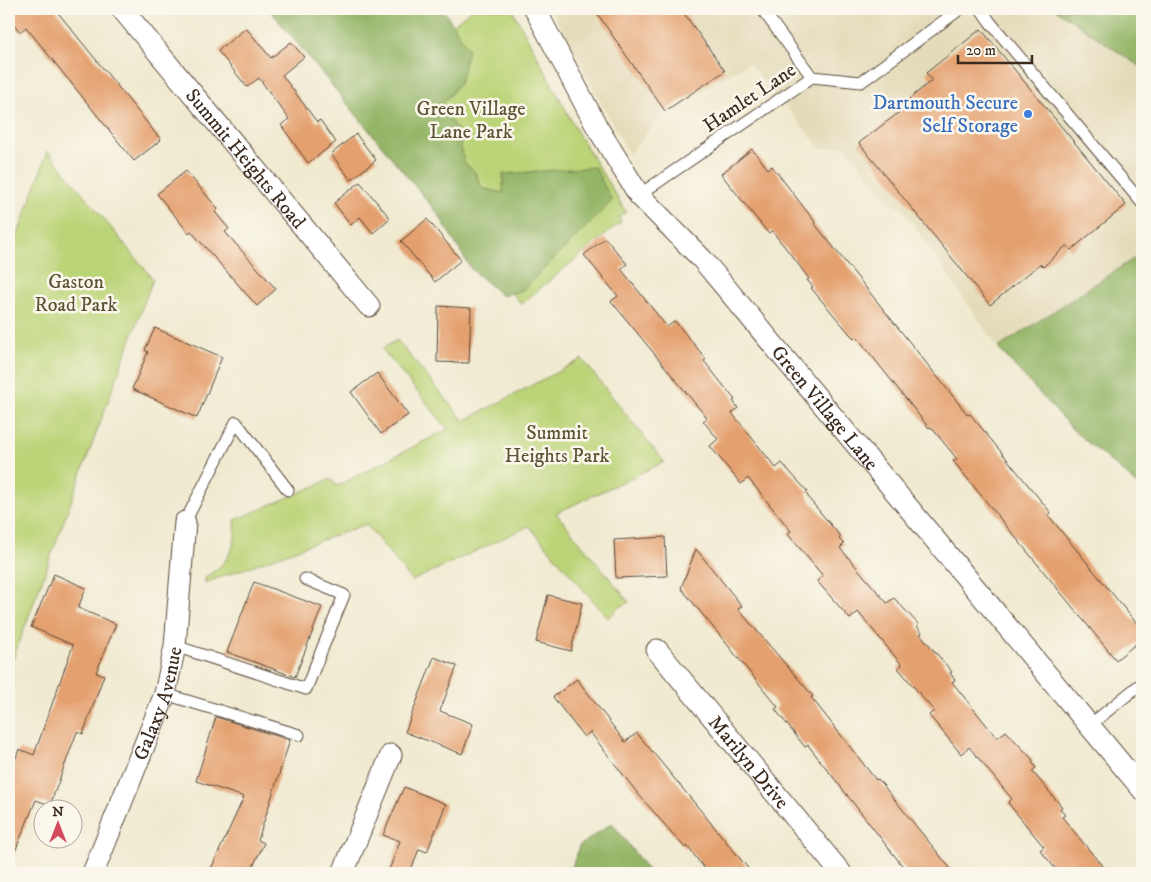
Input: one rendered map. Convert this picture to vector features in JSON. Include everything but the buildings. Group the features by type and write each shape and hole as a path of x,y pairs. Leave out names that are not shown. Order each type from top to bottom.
{"street":[{"name":"Summit Heights Road","path":"122,9 369,306"},
{"name":"Green Village Lane","path":"535,9 597,128 639,195 702,259 1142,789"},
{"name":"Galaxy Avenue","path":"93,873 165,694 175,646 185,522"},
{"name":"Marilyn Drive","path":"656,650 841,873"},
{"path":"343,873 392,755"}],"lane":[{"path":"762,9 812,77"},
{"name":"Hamlet Lane","path":"639,195 812,77 861,82 960,9"},
{"path":"981,9 1142,203"},
{"path":"185,522 236,422 288,490"},
{"path":"175,646 306,690 344,596 305,579"},
{"path":"1090,725 1142,683"},
{"path":"165,694 299,735"}],"shaded area":[{"path":"551,9 1055,9 1142,68 1142,253 998,348 902,208 890,203 845,146 821,149 749,63 665,111 629,154"}],"green space":[{"path":"269,9 443,9 468,49 460,83 440,107 457,129 464,162 475,172 482,188 503,193 503,174 595,167 612,201 523,290 502,296 471,269 438,214"},
{"name":"Green Village Lane Park","path":"472,9 512,9 579,135 626,212 619,217 621,222 521,304 359,108 364,97"},
{"path":"1055,9 1142,9 1142,68"},
{"name":"Gaston Road Park","path":"48,151 153,279 9,670 9,259"},
{"path":"1142,253 1142,488 1074,431 998,348"},
{"name":"Summit Heights Park","path":"397,340 464,421 582,359 664,462 556,513 629,602 618,608 608,618 529,526 412,581 366,524 205,583 205,577 220,566 230,553 235,538 235,520 331,479 337,486 448,429 382,349"},
{"path":"612,823 650,873 570,873 579,846"}],"place":[{"name":"Dartmouth Secure Self Storage","path":"1028,114"}]}
